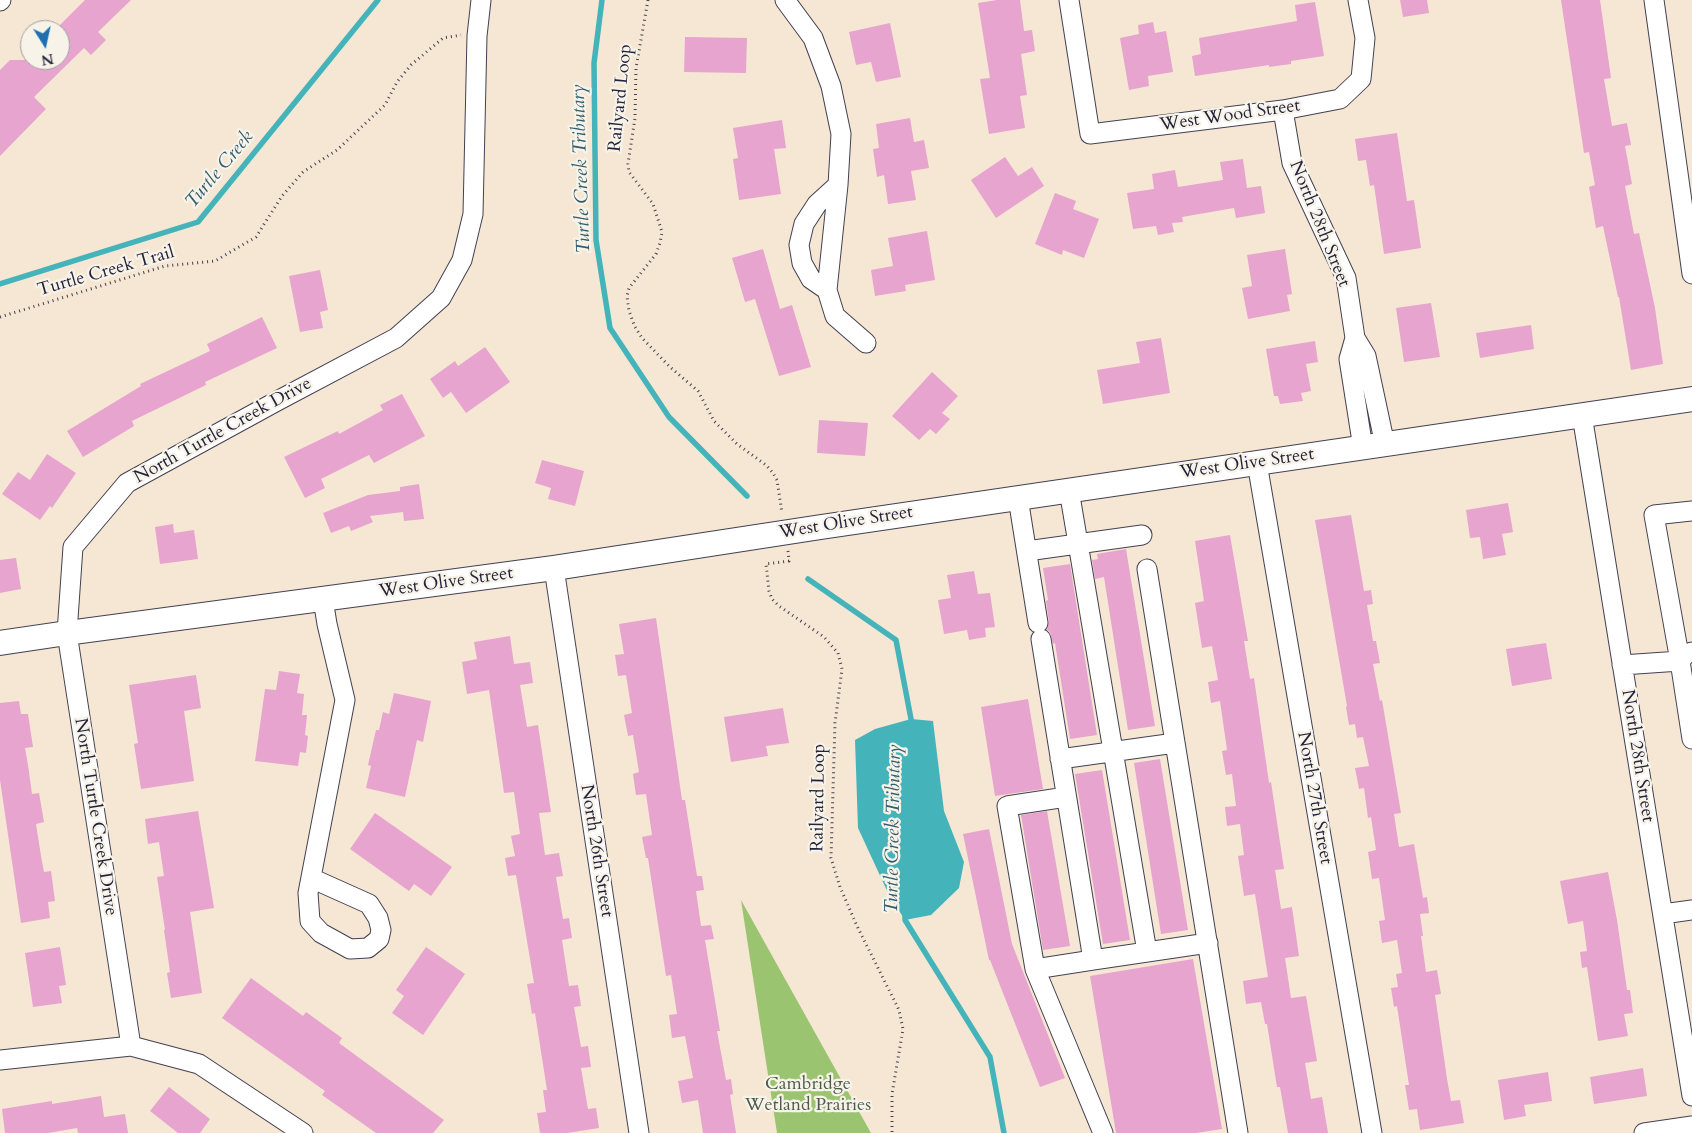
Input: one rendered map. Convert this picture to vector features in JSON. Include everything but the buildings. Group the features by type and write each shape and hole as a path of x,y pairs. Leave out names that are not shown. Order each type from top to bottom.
{"main road":[{"name":"West Olive Street","path":"0,643 554,568 1068,490 1692,399"}],"street":[{"name":"North Turtle Creek Drive","path":"131,1046 67,633 73,547 127,483 396,338 441,298 462,260 473,214 477,36 481,0"},
{"path":"786,0 813,38 832,86 841,134 828,290 835,316 866,343"},
{"name":"West Wood Street","path":"1069,0 1090,134 1283,110 1340,99 1361,79 1364,38 1358,0"},
{"path":"1654,0 1692,274"},
{"name":"North 28th Street","path":"1283,110 1292,163 1346,278 1355,338 1366,356 1374,446"},
{"path":"828,290 811,279 802,263 799,245 804,224 817,204 838,185"},
{"name":"North 28th Street","path":"1582,416 1692,1096"},
{"name":"North 27th Street","path":"1256,463 1372,1133"},
{"path":"1068,490 1147,952"},
{"path":"1018,498 1092,960"},
{"path":"1692,511 1654,515 1686,656 1692,739"},
{"path":"1027,552 1142,535"},
{"name":"North 26th Street","path":"554,568 638,1133"},
{"path":"1147,569 1238,1133"},
{"path":"311,878 345,700 323,599"},
{"path":"1622,665 1686,656"},
{"path":"1060,760 1175,743"},
{"path":"1066,797 1007,806 1035,969 1103,1133"},
{"path":"1662,914 1692,910"},
{"path":"1035,969 1208,943"},
{"path":"0,1060 131,1046 198,1064 303,1133"},
{"path":"1644,1133 1692,1126"}],"path":[{"name":"Railyard Loop","path":"648,0 636,68 635,118 628,164 629,172 653,204 662,232 656,254 629,288 627,296 629,311 635,327 642,338 670,367 698,391 714,421 737,444 766,465 773,473 777,480 782,509"},
{"name":"Turtle Creek Trail","path":"0,317 166,266 215,261 256,237 282,196 303,172 337,150 385,105 397,82 411,65 443,38 456,35"},
{"name":"Railyard Loop","path":"789,560 766,564 769,591 772,599 779,606 824,637 838,653 842,669 835,723 831,858 840,887 857,926 899,1010 902,1034 892,1094 892,1133"}],"green space":[{"name":"Cambridge Wetland Prairies","path":"741,900 871,1133 777,1133"}],"water":[{"path":"911,719 933,721 944,811 964,862 959,888 931,915 905,920 889,895 858,828 855,740 875,729"}],"waterway":[{"name":"Turtle Creek","path":"0,284 198,222 378,0"},
{"name":"Turtle Creek Tributary","path":"602,0 594,63 596,240 610,328 669,417 747,496"},
{"name":"Turtle Creek Tributary","path":"808,579 896,640 911,726"},
{"name":"Turtle Creek Tributary","path":"905,913 905,920 990,1057 1004,1133"}]}
